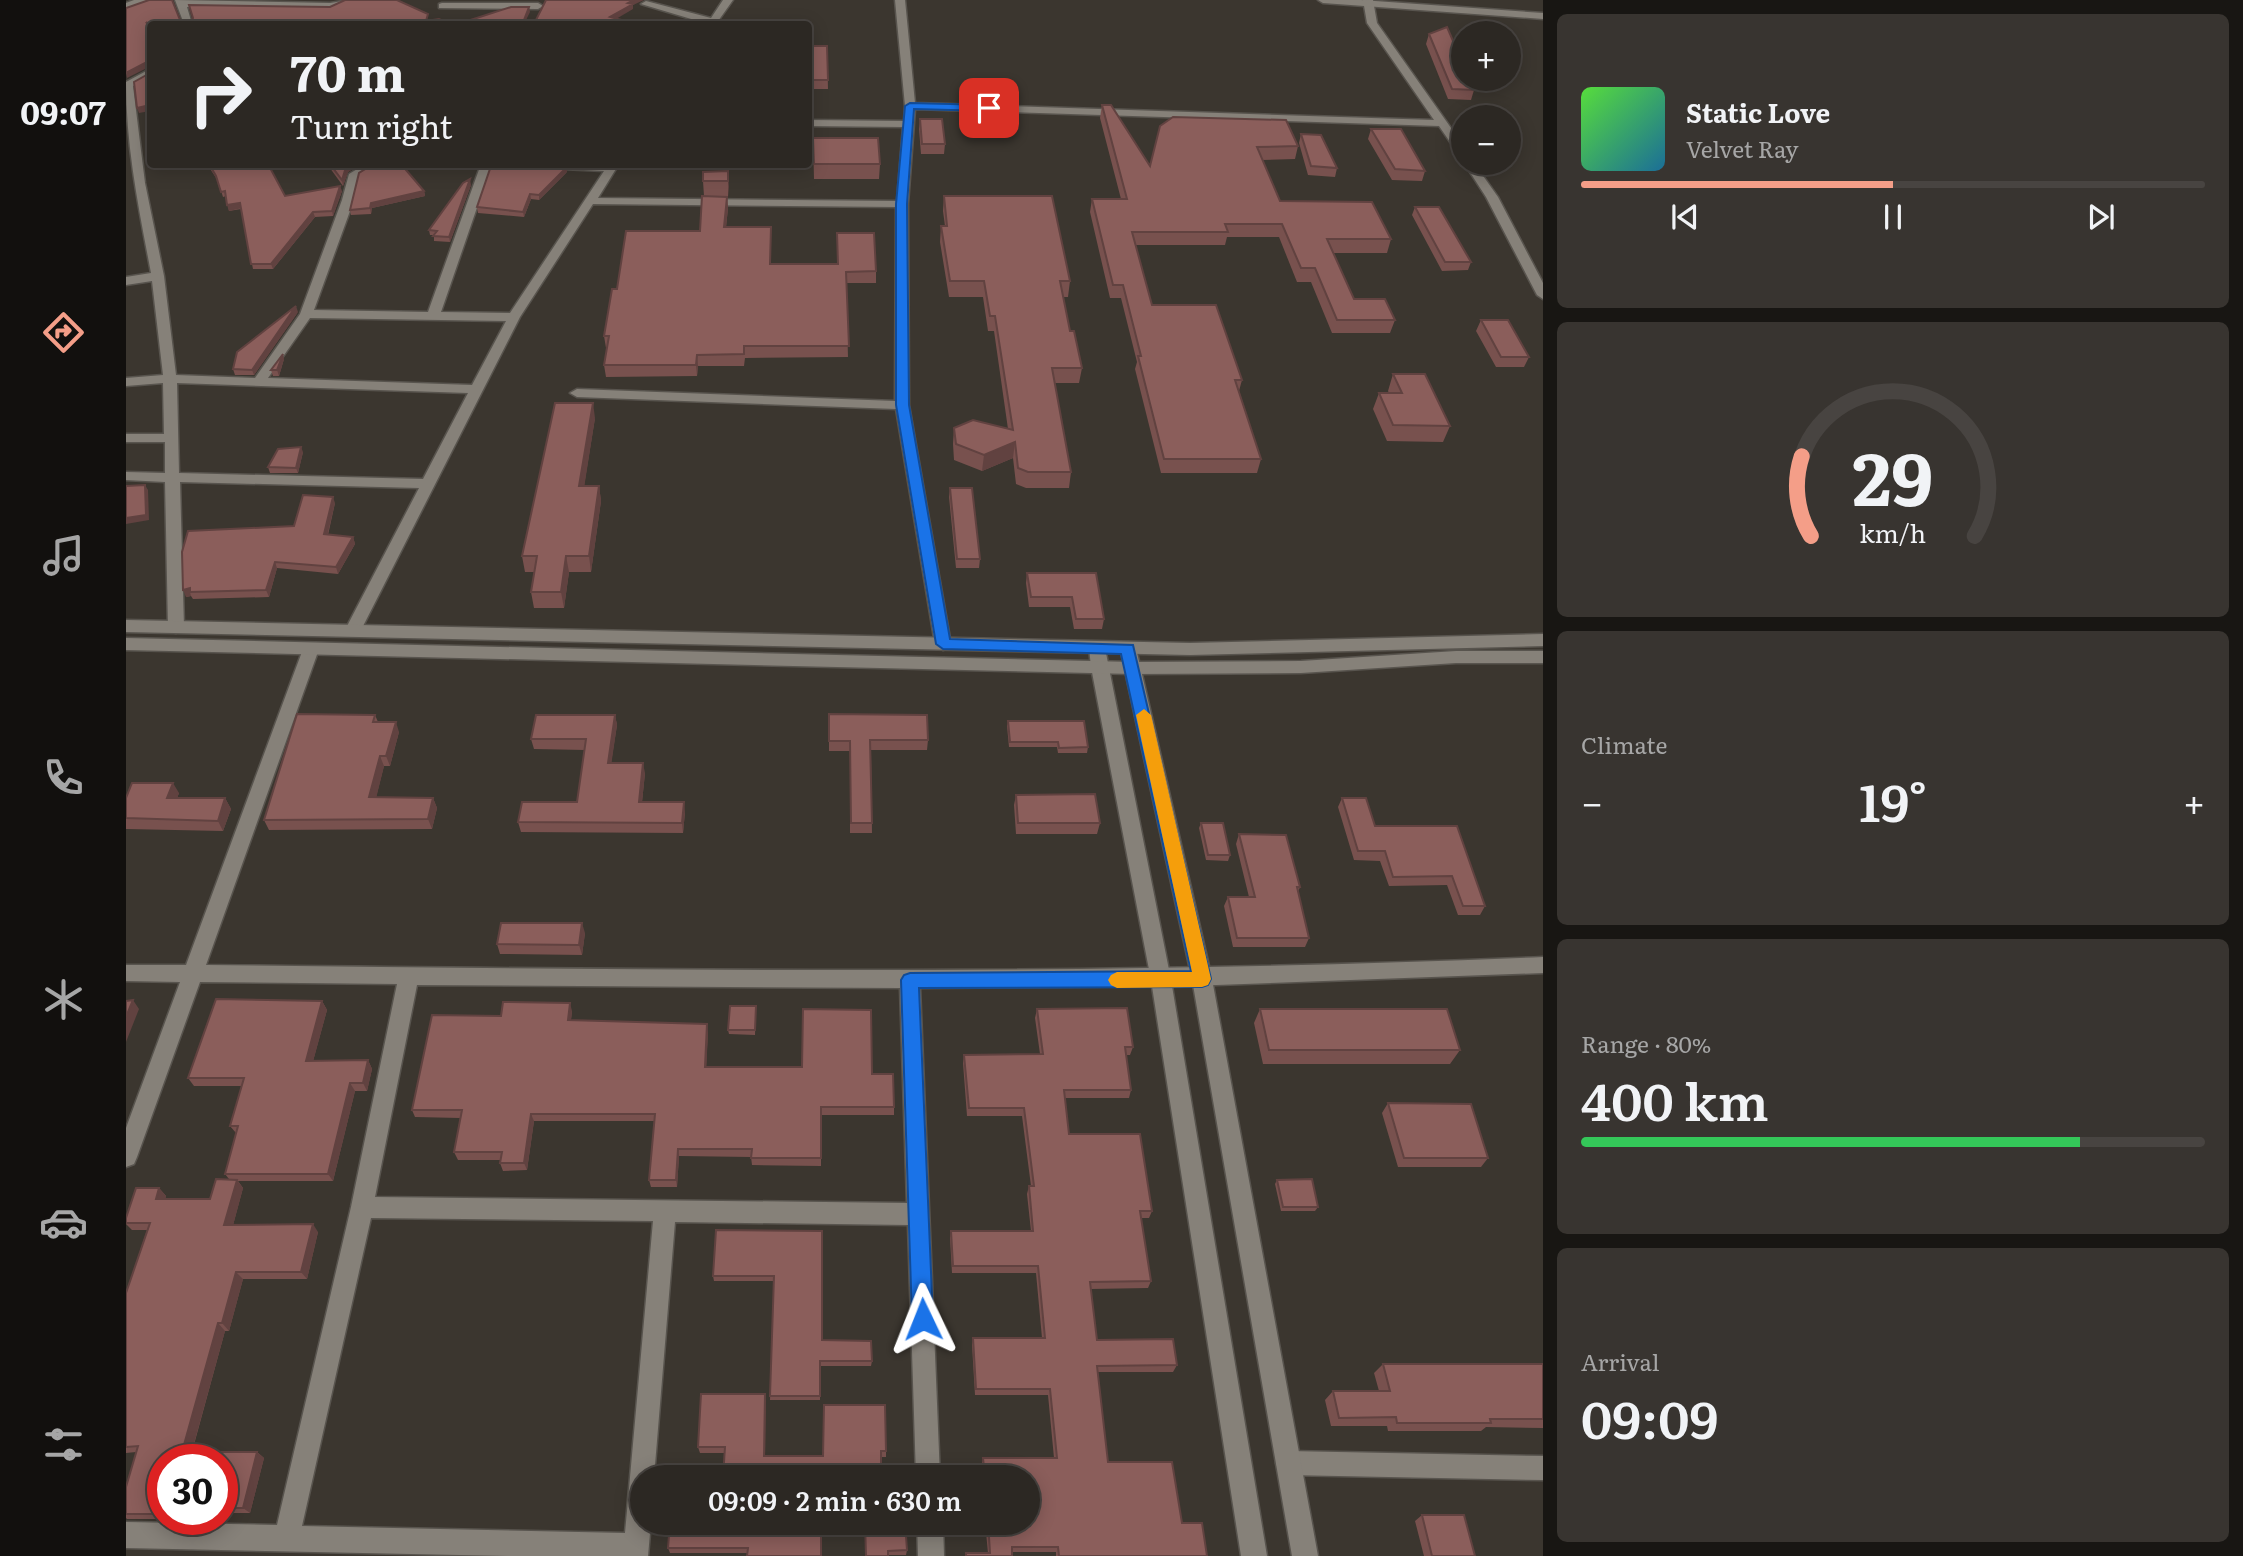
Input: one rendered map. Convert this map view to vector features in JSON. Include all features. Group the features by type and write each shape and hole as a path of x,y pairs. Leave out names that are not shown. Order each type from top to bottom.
{"street":[{"path":"126,6 143,0"},
{"path":"187,21 180,2 331,6 345,0"},
{"path":"714,21 728,0"},
{"path":"900,0 910,106 902,204 902,405 943,644"},
{"path":"1323,0 1543,16"},
{"path":"1416,0 1543,8"},
{"path":"1367,2 1373,23 1451,136"},
{"path":"646,5 706,21"},
{"path":"441,7 538,7"},
{"path":"147,74 127,86 133,184 158,276 170,379 169,438 174,477 176,628"},
{"path":"910,106 1442,123"},
{"path":"812,123 908,124"},
{"path":"260,382 306,314 348,200 352,176 364,168"},
{"path":"432,316 486,168"},
{"path":"353,631 514,317 612,168"},
{"path":"1477,175 1492,197 1543,295"},
{"path":"591,201 902,204"},
{"path":"126,281 158,276"},
{"path":"306,314 514,317"},
{"path":"126,382 170,379 477,389"},
{"path":"577,393 902,405"},
{"path":"126,438 169,438"},
{"path":"126,476 428,484"},
{"path":"126,626 943,644 1098,657"},
{"path":"1130,658 1449,641 1543,640"},
{"path":"126,644 311,649 1098,657 1301,667 1457,657 1543,657"},
{"path":"126,1157 311,649"},
{"path":"1098,657 1161,980 1254,1556"},
{"path":"1130,658 1202,979 1305,1556"},
{"path":"126,973 1161,980 1543,965"},
{"path":"287,1538 362,1207 409,976"},
{"path":"910,980 928,1465"},
{"path":"362,1207 919,1214"},
{"path":"643,1465 665,1210"},
{"path":"1288,1463 1543,1468"},
{"path":"126,1535 636,1551"},
{"path":"930,1535 931,1556"}],"building":[{"path":"149,0 172,0 180,20 185,21 147,21 147,62 126,73 126,8"},
{"path":"345,0 397,0 428,14 426,21 191,21 193,18 189,5 330,7"},
{"path":"546,0 634,0 628,3 633,4 610,17 625,21 536,21"},
{"path":"511,7 529,7 524,20 530,21 467,21"},
{"path":"1447,27 1451,36 1451,87 1429,34"},
{"path":"812,46 827,46 828,80 812,80"},
{"path":"147,75 147,106 137,108 134,82"},
{"path":"1102,105 1111,105 1150,166 1160,126 1173,117 1286,120 1298,146 1257,147 1280,201 1372,202 1391,239 1327,239 1354,299 1385,299 1395,320 1337,320 1315,268 1301,268 1282,224 1225,224 1228,232 1132,232 1152,305 1216,305 1242,380 1235,380 1261,459 1164,459 1123,285 1113,285 1092,199 1127,199"},
{"path":"920,119 942,119 945,144 922,144"},
{"path":"1371,129 1401,129 1425,171 1395,169"},
{"path":"1301,134 1321,135 1337,168 1311,166"},
{"path":"813,138 878,138 880,164 814,164"},
{"path":"211,168 270,168 285,196 340,186 332,211 313,212 271,264 251,264 240,203 227,205 225,191 221,192"},
{"path":"333,168 346,168 342,180"},
{"path":"367,168 404,168 424,191 371,203 370,208 350,210 359,173"},
{"path":"490,168 566,168 539,195 530,194 523,212 477,207"},
{"path":"728,171 728,181 703,181 703,172"},
{"path":"470,179 449,237 433,236 437,231 429,230 463,183"},
{"path":"702,196 727,197 724,227 771,227 770,264 838,264 837,233 874,233 876,271 846,272 849,346 744,346 744,354 697,355 696,365 604,365 609,336 604,336 612,289 617,289 626,231 700,231"},
{"path":"944,196 1052,196 1070,281 1060,281 1070,331 1074,331 1082,368 1052,368 1071,472 1028,472 1018,468 1015,442 984,455 956,444 954,428 973,420 1013,430 995,316 990,316 984,281 950,281 941,226 947,226"},
{"path":"1415,207 1439,207 1471,262 1445,262"},
{"path":"296,306 252,370 233,369 237,352"},
{"path":"1481,320 1508,320 1529,357 1501,357"},
{"path":"283,354 277,370 271,370"},
{"path":"1393,374 1425,374 1450,426 1393,425 1379,393 1402,393"},
{"path":"555,403 593,403 579,486 599,486 589,556 566,556 561,592 531,592 537,556 522,556"},
{"path":"301,447 296,468 268,467 278,449"},
{"path":"145,485 146,515 126,518 126,486"},
{"path":"950,488 972,488 980,559 957,559"},
{"path":"303,495 333,497 324,534 353,537 336,567 275,562 266,590 183,590 182,552 188,531 294,526"},
{"path":"1027,573 1096,573 1104,619 1076,619 1072,597 1031,597"},
{"path":"297,714 375,715 373,722 396,722 386,756 380,756 369,797 433,798 428,819 264,820"},
{"path":"829,714 927,715 928,740 870,740 872,823 851,823 850,741 829,741"},
{"path":"536,715 615,715 608,763 643,763 639,802 684,802 682,823 518,822 522,802 577,802 586,739 531,739"},
{"path":"1008,721 1084,721 1088,747 1059,748 1058,742 1010,742"},
{"path":"132,783 173,783 167,798 225,798 218,821 126,818 126,798"},
{"path":"1095,794 1100,823 1018,823 1016,795"},
{"path":"1342,798 1366,798 1375,826 1457,826 1485,906 1463,906 1452,876 1393,877 1385,851 1358,851"},
{"path":"1201,823 1223,823 1230,855 1208,855"},
{"path":"1239,834 1286,835 1300,887 1297,887 1309,938 1237,938 1228,897 1255,897"},
{"path":"501,923 582,923 579,945 497,944"},
{"path":"216,999 322,1001 306,1061 368,1060 363,1083 350,1083 328,1174 225,1174 238,1126 230,1126 244,1078 188,1078"},
{"path":"133,1000 126,1017 126,1001"},
{"path":"503,1002 570,1003 568,1020 707,1024 705,1067 802,1067 803,1009 871,1010 872,1074 893,1074 894,1107 821,1107 821,1158 751,1158 752,1149 678,1149 676,1180 649,1180 655,1114 531,1114 524,1163 500,1163 502,1152 454,1152 462,1110 412,1110 432,1015 501,1016"},
{"path":"730,1006 756,1006 755,1030 728,1030"},
{"path":"1127,1008 1133,1047 1125,1047 1131,1090 1064,1090 1069,1134 1140,1134 1152,1211 1140,1211 1151,1281 1090,1282 1097,1340 1173,1339 1177,1365 1097,1366 1108,1462 1172,1462 1182,1523 1202,1523 1207,1556 1059,1556 1058,1547 1012,1547 1012,1556 966,1556 966,1553 990,1553 989,1535 1040,1535 1040,1465 984,1465 983,1458 1057,1458 1050,1389 976,1389 973,1338 1045,1338 1038,1266 953,1266 951,1231 1033,1231 1029,1186 1034,1186 1024,1108 969,1108 964,1055 1043,1054 1037,1009"},
{"path":"1260,1009 1447,1009 1460,1050 1269,1050"},
{"path":"1388,1103 1471,1104 1488,1158 1404,1158"},
{"path":"216,1179 237,1180 224,1225 313,1224 301,1272 236,1272 222,1323 218,1323 184,1444 147,1444 147,1514 126,1514 126,1487 138,1446 126,1447 126,1293 150,1223 126,1223 126,1218 136,1188 159,1188 156,1199 210,1199"},
{"path":"1312,1179 1318,1207 1283,1207 1277,1180"},
{"path":"716,1230 822,1231 822,1340 871,1341 872,1361 820,1361 820,1396 770,1396 774,1276 713,1276"},
{"path":"1383,1364 1543,1364 1543,1419 1490,1419 1491,1423 1397,1423 1396,1417 1339,1418 1333,1391 1390,1391"},
{"path":"701,1394 765,1394 764,1456 823,1456 824,1405 885,1405 886,1451 881,1451 881,1465 724,1465 725,1447 698,1447"},
{"path":"238,1452 257,1452 243,1508 238,1508"},
{"path":"1422,1515 1464,1515 1475,1556 1432,1556"},
{"path":"669,1535 821,1535 821,1556 747,1556 748,1548 668,1548"},
{"path":"865,1535 906,1535 907,1550 888,1551 888,1556 866,1556"}],"slow traffic":[{"path":"1117,980 1202,979 1144,715"}],"route":[{"path":"923,1319 910,980 1202,979 1128,649 943,644 902,405 902,204 908,124 910,106 989,108"}]}
